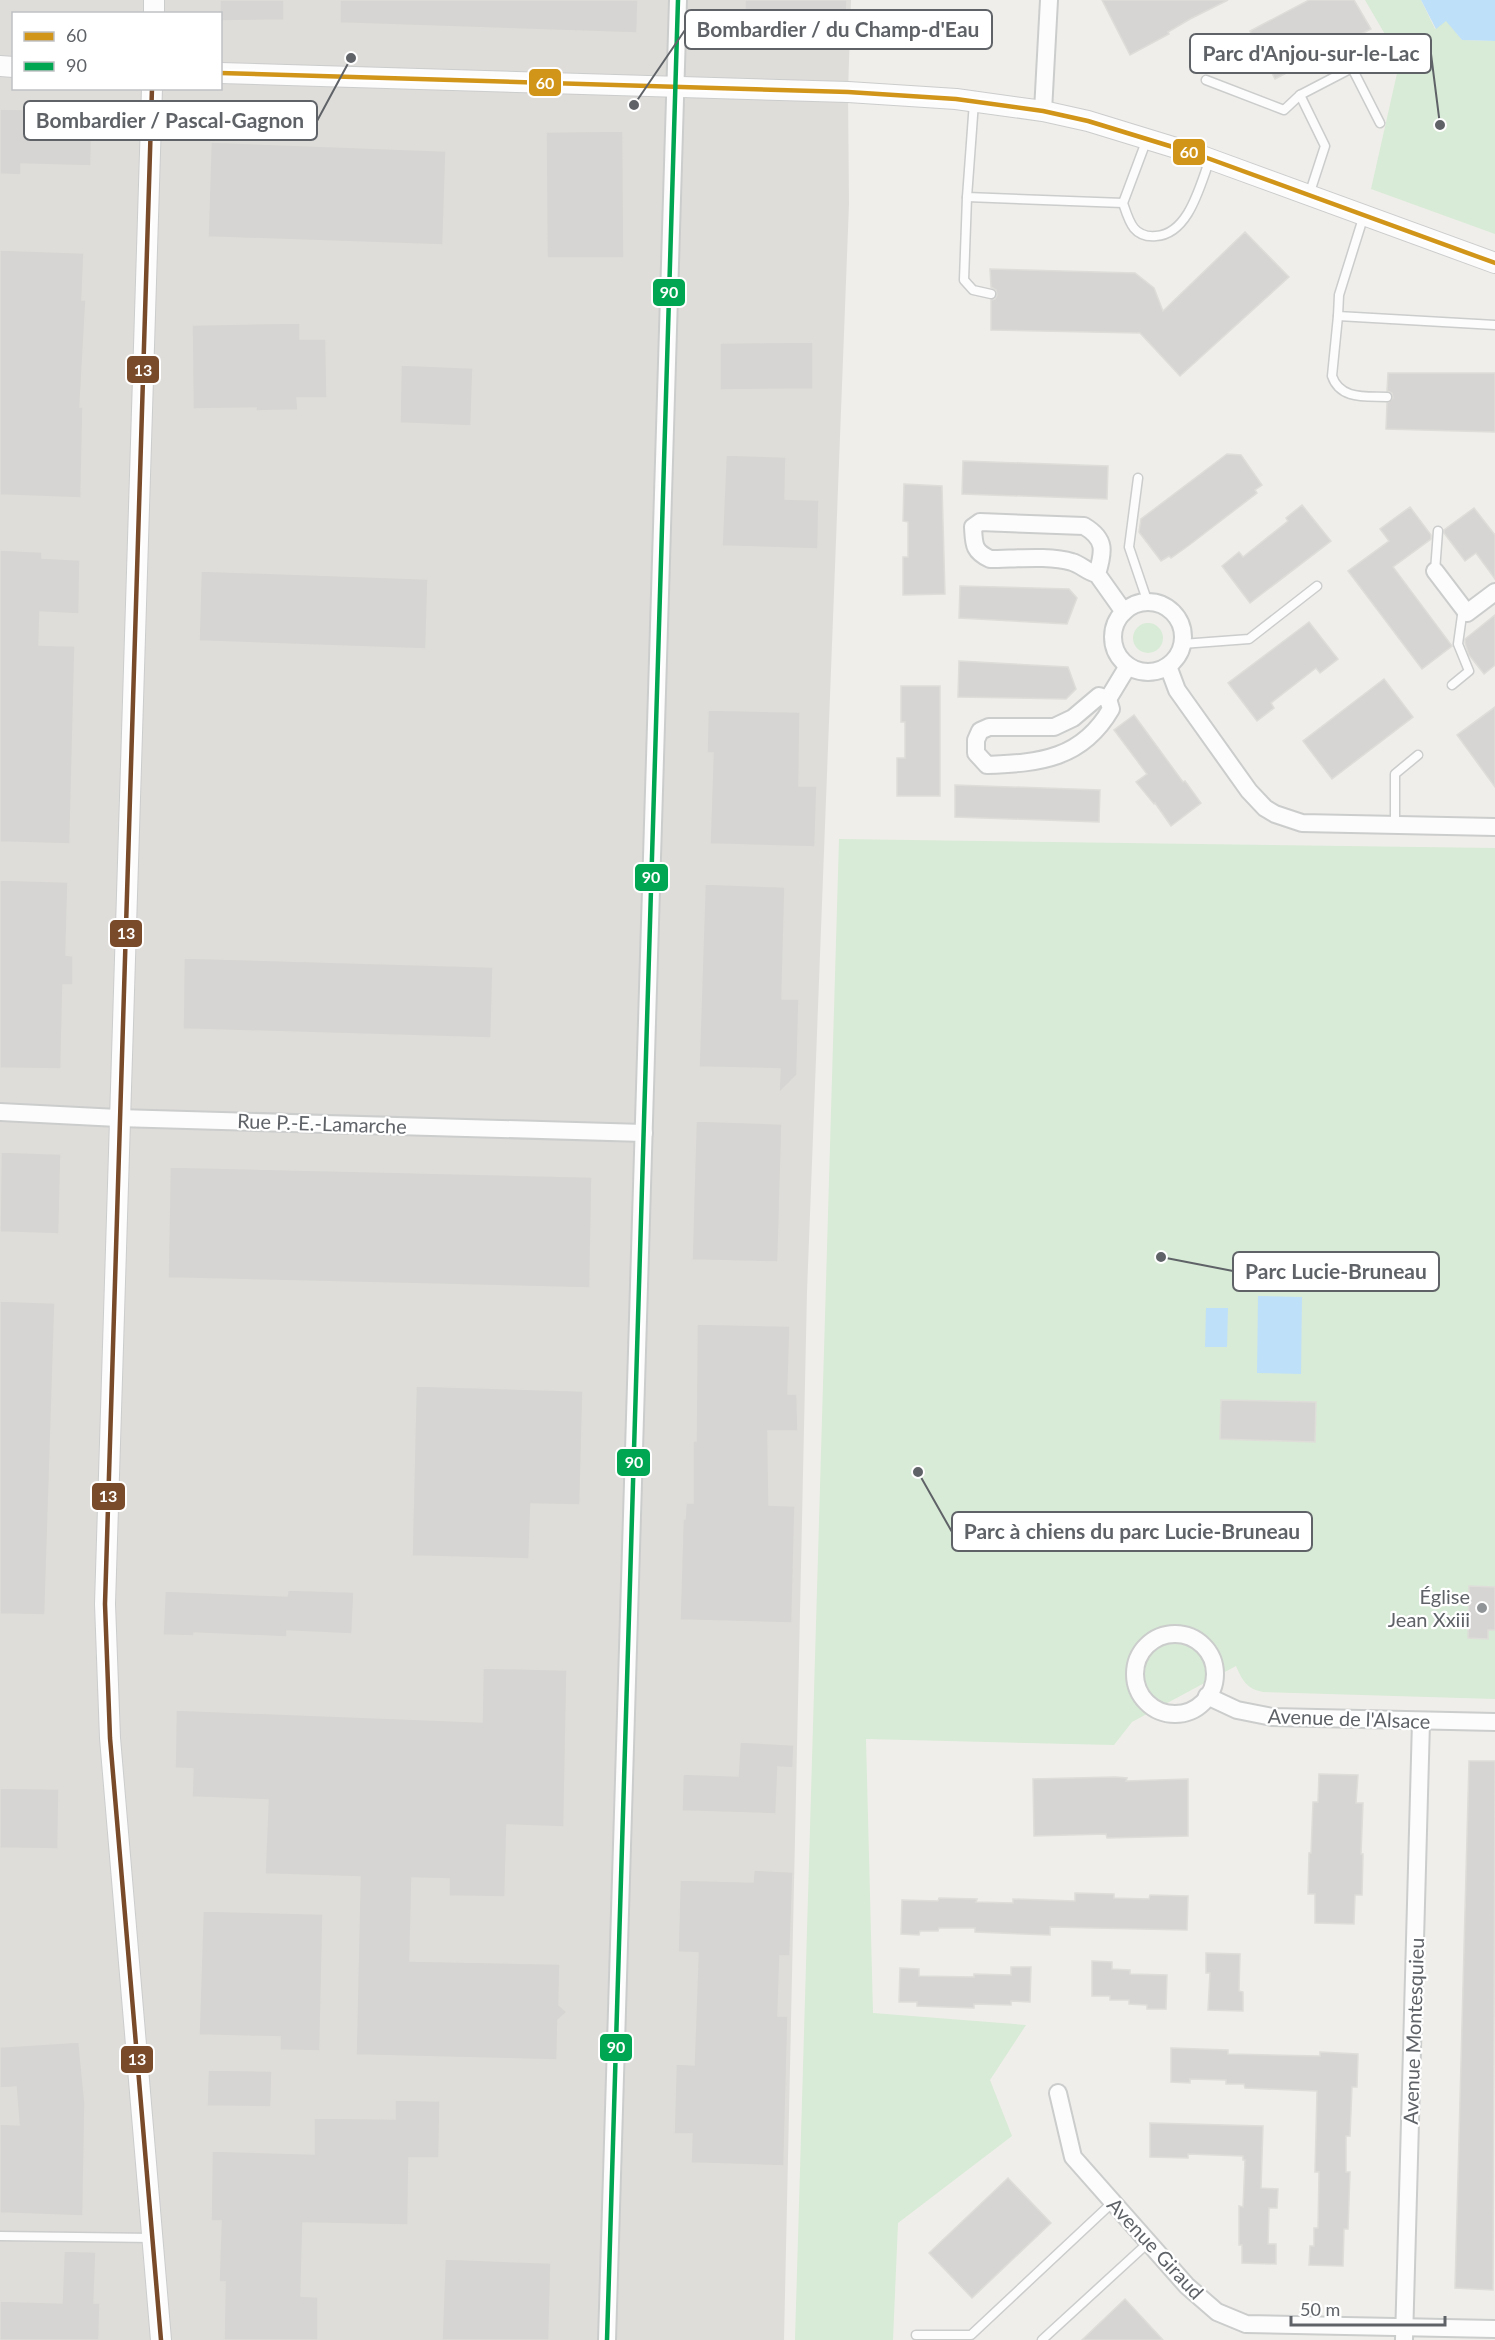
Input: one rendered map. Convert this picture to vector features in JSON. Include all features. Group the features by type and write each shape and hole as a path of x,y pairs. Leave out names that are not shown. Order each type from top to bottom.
{"street":[{"path":"607,2340 678,0"},
{"path":"1043,111 1051,1"},
{"path":"222,73 869,93 974,102 1043,111 1088,121 1210,159 1495,263"},
{"path":"152,90 118,1118 105,1604 110,1738 161,2340"},
{"path":"1097,574 1102,560 1102,544 1095,533 1084,526 980,522 973,527 974,544 980,554 990,559 1061,559 1074,562 1088,572 1097,574 1124,612"},
{"path":"1435,571 1467,613 1495,592"},
{"path":"1148,603 1156,603 1175,615 1181,625 1182,644 1176,658 1168,666 1152,672 1144,672 1128,666 1116,650 1113,640 1118,620 1124,612 1133,606 1148,603"},
{"path":"1108,699 1099,696 1073,718 1054,727 989,727 980,730 976,740 976,753 987,765 1028,764 1071,750 1104,721 1111,709 1108,699 1128,666"},
{"path":"1168,666 1177,690 1249,791 1265,808 1287,820 1302,823 1495,827"},
{"name":"Rue P.-E.-Lamarche","path":"0,1112 118,1118 644,1133"},
{"path":"1165,1635 1184,1635 1196,1640 1207,1651 1214,1672 1213,1685 1208,1696 1198,1706 1185,1712 1172,1714 1159,1710 1148,1703 1139,1692 1135,1672 1140,1654 1148,1644 1165,1635"},
{"name":"Avenue de l'Alsace","path":"1208,1696 1237,1710 1272,1717 1495,1722"},
{"name":"Avenue Montesquieu","path":"1404,2333 1421,1722"},
{"name":"Avenue Giraud","path":"1058,2093 1072,2157 1187,2286 1217,2312 1246,2324 1404,2333 1495,2329"}],"lane":[{"path":"1206,80 1284,110 1300,95 1352,68 1380,123"},
{"path":"1300,95 1325,146 1309,195"},
{"path":"974,102 964,280 973,291 991,294"},
{"path":"1147,138 1122,204 1136,232 1151,236 1164,235 1175,228 1189,210 1210,159"},
{"path":"967,197 1122,204"},
{"path":"1364,215 1339,295 1332,376 1336,386 1345,394 1387,397"},
{"path":"1338,316 1495,325"},
{"path":"1138,478 1129,547 1148,603"},
{"path":"1435,571 1438,531"},
{"path":"1182,644 1249,639 1317,586"},
{"path":"1452,685 1469,671 1458,644 1463,608"},
{"path":"1395,825 1395,774 1418,755"},
{"path":"916,2335 971,2335 1113,2202"},
{"path":"0,2236 153,2238"},
{"path":"1042,2340 1149,2242"}],"shaded area":[{"path":"0,0 851,0 848,92 849,204 807,1292 784,2340 0,2340"}],"green space":[{"path":"1365,0 1421,0 1435,29 1446,20 1462,40 1495,41 1495,234 1371,189 1400,60"},
{"path":"1148,623 1159,627 1163,638 1159,649 1148,653 1137,649 1133,638 1137,627"},
{"path":"839,839 1495,848 1495,1699 1263,1692 1253,1689 1246,1683 1236,1666 1132,1722 1114,1745 866,1739 873,2013 1026,2025 990,2080 1012,2136 898,2223 893,2340 795,2340"}],"water":[{"path":"1421,0 1495,0 1495,41 1462,40 1446,21 1436,29"},
{"path":"1258,1296 1302,1297 1301,1374 1257,1373"},
{"path":"1206,1308 1228,1308 1227,1347 1205,1347"}],"building":[{"path":"220,0 284,0 284,20 222,21 222,12 220,12"},
{"path":"340,0 638,0 637,33 340,23"},
{"path":"745,0 847,0 846,28 745,25"},
{"path":"1102,0 1228,0 1190,19 1168,32 1169,34 1130,55"},
{"path":"1309,0 1354,0 1371,29 1275,79 1250,31"},
{"path":"0,109 92,111 91,166 21,164 21,175 0,174"},
{"path":"623,131 624,258 547,258 546,132"},
{"path":"211,142 446,151 443,245 208,237"},
{"path":"1245,232 1289,277 1180,376 1140,333 991,330 991,300 997,295 996,290 991,287 990,269 1135,273 1154,288 1163,311"},
{"path":"0,250 84,253 82,300 86,300 80,407 83,407 81,498 0,495"},
{"path":"300,323 300,339 326,339 327,398 297,398 298,410 193,409 192,325"},
{"path":"813,342 813,389 720,390 720,343"},
{"path":"401,365 473,368 471,426 400,423"},
{"path":"1388,373 1495,373 1495,432 1386,429 1387,403 1393,398 1392,393 1387,391"},
{"path":"1227,454 1241,455 1262,485 1255,490 1257,493 1188,546 1171,558 1169,556 1161,561 1139,532 1141,519"},
{"path":"726,455 786,457 785,499 819,500 818,549 722,546"},
{"path":"963,461 1108,466 1107,499 962,494"},
{"path":"904,484 942,486 945,594 903,595 903,557 908,557 908,522 903,521"},
{"path":"1302,505 1331,541 1250,603 1222,566 1239,552 1243,557 1288,521 1286,518"},
{"path":"1410,507 1431,535 1431,539 1393,567 1452,646 1422,669 1348,571 1389,541 1380,529"},
{"path":"1474,508 1495,535 1495,579 1476,553 1465,561 1444,533 1444,530"},
{"path":"0,550 42,552 42,558 80,560 79,614 40,612 39,645 75,646 70,844 0,842"},
{"path":"201,571 428,579 426,649 199,641"},
{"path":"960,586 1069,589 1077,598 1067,624 959,618"},
{"path":"1495,615 1495,665 1484,674 1469,655 1465,639"},
{"path":"1309,622 1338,659 1320,673 1316,668 1271,703 1274,708 1257,721 1228,683"},
{"path":"959,661 1068,667 1076,689 1066,699 958,697"},
{"path":"1384,679 1413,717 1332,779 1303,741"},
{"path":"901,686 940,686 940,796 897,796 897,758 905,758 905,722 901,722"},
{"path":"1495,707 1495,787 1457,735"},
{"path":"708,710 800,712 799,786 817,786 815,847 710,844 713,753 707,753"},
{"path":"1134,715 1201,803 1171,826 1136,782 1147,774 1114,730"},
{"path":"955,785 1100,790 1099,822 955,817"},
{"path":"0,880 68,882 66,955 73,956 73,985 63,985 61,1069 0,1068"},
{"path":"705,884 785,887 782,999 799,999 797,1075 779,1093 780,1069 699,1067"},
{"path":"184,958 493,967 491,1038 183,1029"},
{"path":"696,1121 782,1124 778,1262 692,1260"},
{"path":"1,1152 61,1154 59,1234 0,1232"},
{"path":"170,1167 592,1177 590,1288 168,1278"},
{"path":"0,1301 55,1303 45,1615 0,1614"},
{"path":"697,1324 790,1326 788,1394 797,1394 798,1431 768,1431 769,1505 795,1506 792,1623 680,1620 683,1519 685,1519 686,1503 693,1503"},
{"path":"416,1386 583,1391 580,1505 531,1504 529,1559 412,1556"},
{"path":"1221,1400 1316,1402 1315,1442 1220,1439"},
{"name":"Église Jean Xxiii","path":"1469,1586 1495,1587 1495,1630 1488,1630 1488,1639 1468,1638"},
{"path":"288,1590 354,1592 352,1634 287,1631 287,1637 194,1633 194,1636 163,1635 165,1591 287,1596"},
{"path":"483,1668 567,1670 564,1827 507,1825 505,1897 449,1896 449,1879 412,1878 410,1961 560,1964 559,2005 567,2012 558,2020 557,2060 356,2055 360,1877 265,1874 268,1800 192,1797 193,1769 175,1768 176,1710 482,1722"},
{"path":"740,1742 794,1745 793,1768 778,1767 776,1814 682,1811 683,1774 738,1776"},
{"path":"1469,1761 1495,1761 1493,2290 1455,2288"},
{"path":"1319,1774 1358,1775 1356,1803 1363,1803 1362,1895 1355,1895 1354,1924 1315,1923 1315,1894 1308,1894 1313,1802 1318,1802"},
{"path":"1127,1778 1126,1781 1188,1779 1188,1836 1107,1838 1106,1834 1034,1836 1033,1779"},
{"path":"0,1788 59,1789 58,1849 0,1848"},
{"path":"754,1870 793,1872 790,1956 780,1956 778,2016 788,2016 784,2166 691,2163 692,2134 674,2134 676,2064 694,2065 698,1953 678,1952 680,1880 753,1882"},
{"path":"1075,1893 1114,1894 1114,1898 1149,1899 1150,1895 1188,1896 1187,1930 1050,1927 1050,1935 975,1932 975,1928 939,1928 938,1931 920,1931 919,1935 901,1934 902,1900 977,1899 976,1902 1013,1903 1013,1899 1075,1901"},
{"path":"203,1911 323,1914 320,2051 280,2050 280,2037 199,2035"},
{"path":"1206,1953 1240,1954 1239,1991 1243,1992 1243,2011 1208,2010 1210,1973 1206,1973"},
{"path":"1092,1961 1112,1962 1112,1969 1130,1970 1130,1974 1167,1975 1166,2009 1147,2009 1147,2005 1129,2004 1129,2000 1110,2000 1110,1996 1092,1996"},
{"path":"1011,1967 1031,1967 1030,2002 1011,2001 1011,2005 974,2004 974,2008 917,2006 917,2002 899,2002 900,1968 919,1969 919,1976 974,1977 974,1974 1011,1975"},
{"path":"79,2042 85,2103 83,2216 0,2213 0,2124 19,2125 16,2087 0,2088 0,2047"},
{"path":"1171,2048 1228,2050 1228,2054 1320,2056 1320,2052 1358,2054 1357,2087 1352,2087 1350,2136 1346,2136 1346,2172 1350,2172 1348,2229 1344,2229 1343,2266 1309,2265 1310,2246 1314,2246 1314,2228 1318,2228 1319,2172 1315,2172 1317,2091 1245,2088 1244,2084 1226,2084 1226,2080 1190,2079 1190,2083 1171,2082"},
{"path":"208,2070 272,2071 271,2107 207,2106"},
{"path":"395,2100 440,2101 439,2158 409,2158 408,2225 303,2223 301,2296 318,2297 318,2340 224,2340 225,2282 219,2282 221,2221 211,2221 212,2151 314,2154 314,2118 395,2119"},
{"path":"1150,2123 1263,2126 1261,2188 1278,2189 1277,2208 1269,2208 1268,2244 1276,2244 1276,2264 1242,2263 1242,2245 1239,2245 1239,2206 1243,2207 1245,2160 1243,2156 1188,2154 1188,2158 1150,2157"},
{"path":"1008,2178 1051,2223 972,2298 929,2253"},
{"path":"64,2251 96,2252 94,2303 100,2303 99,2340 0,2340 0,2301 62,2303"},
{"path":"445,2259 551,2263 549,2340 442,2340"},
{"path":"1125,2299 1163,2340 1082,2340"}],"transit line":[{"name":"90","path":"607,2340 678,0"},
{"name":"60","path":"222,73 848,92 956,99 1043,111 1088,121 1199,155 1495,263"},
{"name":"13","path":"152,90 105,1604 110,1738 161,2340"}],"place":[{"name":"Bombardier / Pascal-Gagnon","path":"351,58"},
{"name":"Bombardier / du Champ-d'Eau","path":"634,105"},
{"name":"Parc d'Anjou-sur-le-Lac","path":"1440,125"},
{"name":"Parc Lucie-Bruneau","path":"1161,1257"},
{"name":"Parc à chiens du parc Lucie-Bruneau","path":"918,1472"},
{"name":"Église Jean Xxiii","path":"1482,1608"}]}
